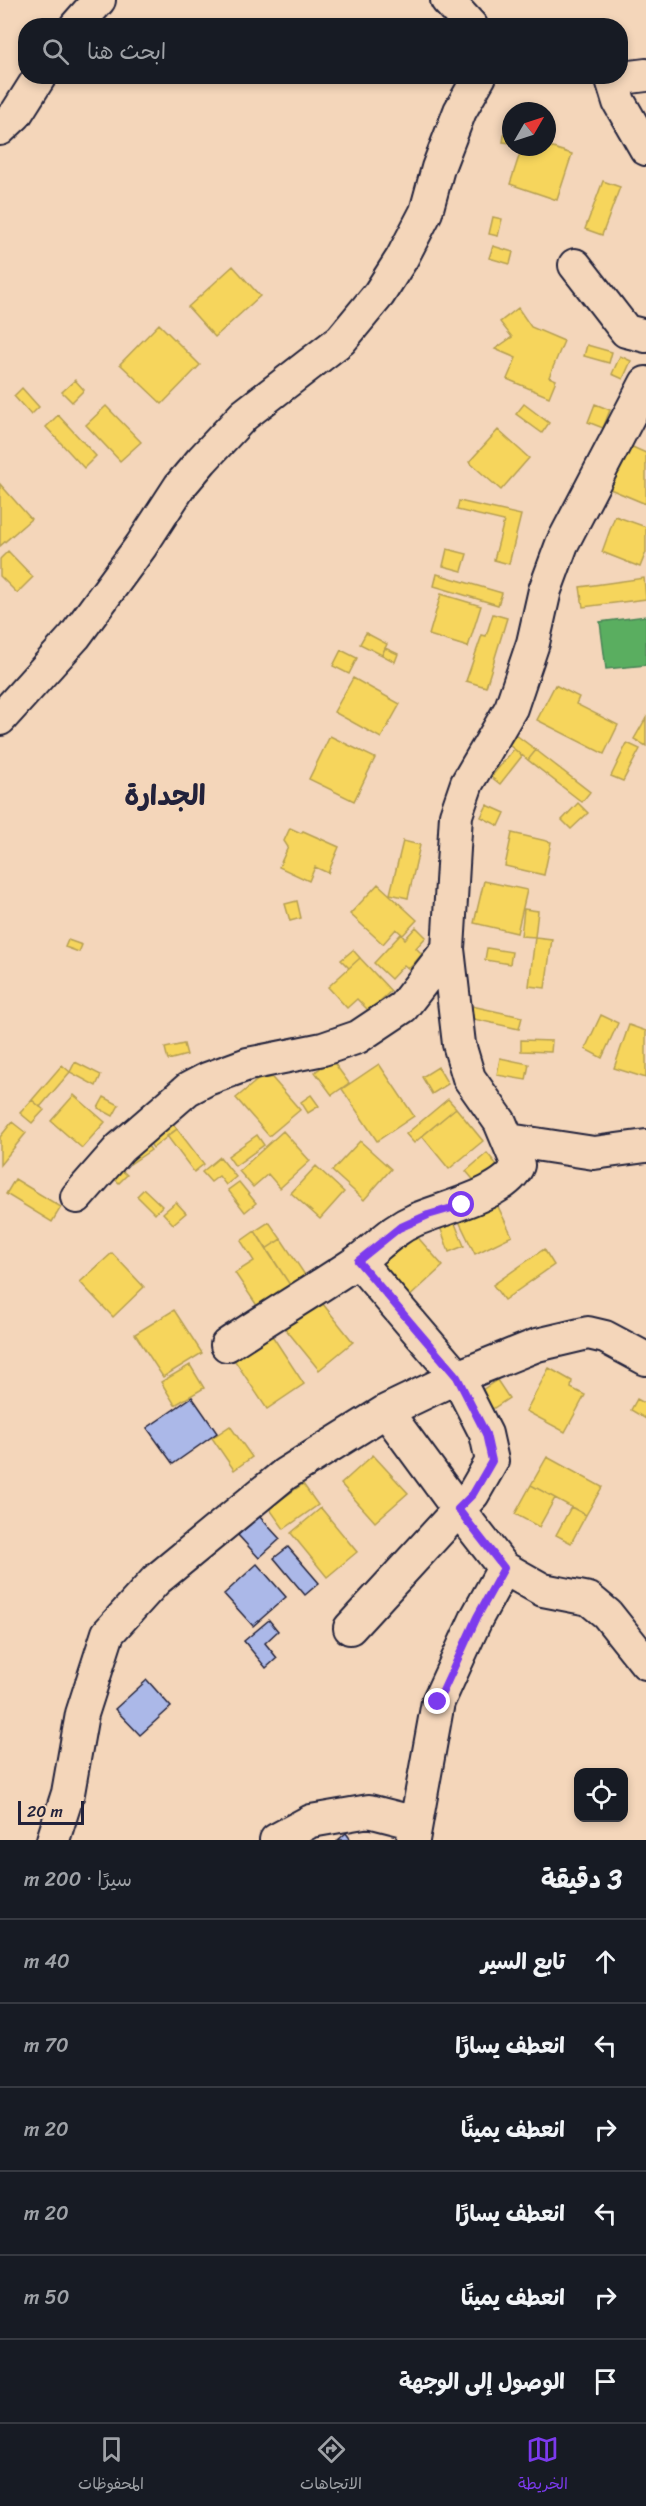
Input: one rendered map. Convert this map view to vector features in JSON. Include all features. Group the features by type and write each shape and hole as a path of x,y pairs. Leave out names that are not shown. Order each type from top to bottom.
{"street":[{"path":"83,18 99,0"},
{"path":"447,0 464,18"},
{"path":"628,77 646,75"},
{"path":"0,129 15,114 35,84"},
{"path":"0,719 75,636 141,546 180,486 202,460 244,415 341,340 379,294 402,258 426,212 438,168 460,111 475,84"},
{"path":"614,84 618,102 646,149"},
{"path":"575,265 626,331 646,336"},
{"path":"227,1345 358,1261 399,1228 428,1215 462,1205 513,1177 518,1166 509,1140 464,1067 459,1044 448,949 456,815 467,783 511,708 533,643 545,590 562,544 646,383"},
{"path":"77,1197 120,1148 188,1089 207,1079 248,1064 323,1049 358,1037 403,1007 448,949"},
{"path":"509,1140 594,1153 646,1146"},
{"path":"350,1628 473,1494 492,1461 486,1434 457,1377 358,1261"},
{"path":"53,1840 68,1793 82,1714 108,1633 156,1580 285,1474 386,1412 457,1377 537,1345 588,1333 605,1337 646,1359"},
{"path":"386,1412 504,1568 543,1590 589,1599 607,1614 646,1663"},
{"path":"276,1840 311,1821 369,1810 415,1832 438,1702 477,1617 504,1568"}],"building: سكن":[{"path":"556,149 572,154 557,200 510,184 519,156 556,156"},
{"path":"603,181 620,187 602,235 585,229"},
{"path":"493,217 502,219 498,236 489,234"},
{"path":"493,246 513,252 510,264 489,258"},
{"path":"233,266 260,296 215,337 188,307"},
{"path":"518,308 531,327 564,341 549,377 556,380 549,397 507,379 516,358 495,349 512,337 500,322"},
{"path":"159,324 200,365 162,404 120,364"},
{"path":"587,345 612,352 609,363 584,356"},
{"path":"620,356 631,361 623,379 612,374"},
{"path":"75,380 84,390 72,402 62,392"},
{"path":"22,388 39,407 31,415 14,396"},
{"path":"524,404 549,423 542,433 516,414"},
{"path":"595,404 610,410 603,428 588,422"},
{"path":"106,406 141,442 120,461 86,425"},
{"path":"58,415 96,456 84,468 46,427"},
{"path":"498,430 529,458 501,490 469,462"},
{"path":"628,445 646,453 646,504 610,489"},
{"path":"0,484 31,519 0,546"},
{"path":"459,501 521,515 509,564 494,560 504,521 457,510"},
{"path":"615,516 646,527 646,552 640,567 602,552"},
{"path":"447,549 467,554 462,571 443,566"},
{"path":"8,551 33,577 17,593 0,576 0,559"},
{"path":"437,574 502,593 498,605 434,586"},
{"path":"644,578 646,599 583,607 580,587"},
{"path":"441,594 481,606 468,647 429,635"},
{"path":"493,614 507,618 486,687 466,681 482,635 486,636"},
{"path":"366,633 387,644 382,655 360,644"},
{"path":"385,648 398,654 395,662 382,655"},
{"path":"341,650 357,658 349,674 333,666"},
{"path":"353,678 400,704 381,738 334,712"},
{"path":"555,685 579,697 576,704 618,725 604,754 537,720"},
{"path":"646,718 646,746 634,739"},
{"path":"516,735 536,750 528,760 509,745"},
{"path":"330,736 375,758 354,801 309,779"},
{"path":"627,743 640,749 623,781 611,776"},
{"path":"514,749 522,756 500,784 491,777"},
{"path":"536,750 590,792 582,802 528,760"},
{"path":"578,803 588,813 571,829 562,820"},
{"path":"487,805 505,813 499,826 481,817"},
{"path":"290,828 301,833 303,831 339,847 328,873 315,867 309,881 279,867 288,847 284,841"},
{"path":"512,833 551,842 544,875 505,866"},
{"path":"403,841 420,845 408,898 390,894"},
{"path":"484,881 527,890 517,933 474,923"},
{"path":"378,884 417,920 403,935 396,929 383,944 350,914"},
{"path":"297,901 301,918 290,921 285,904"},
{"path":"524,909 538,911 535,937 521,936"},
{"path":"416,927 426,937 416,948 422,954 409,969 404,965 391,979 374,963 401,934 405,939"},
{"path":"535,937 552,939 545,988 529,986"},
{"path":"68,940 82,945 79,952 65,947"},
{"path":"487,948 512,952 510,964 485,960"},
{"path":"353,950 360,958 349,968 341,960"},
{"path":"360,958 391,991 369,1011 357,999 347,1008 328,987"},
{"path":"472,1006 522,1017 519,1029 469,1018"},
{"path":"601,1015 618,1023 602,1058 585,1049"},
{"path":"629,1025 646,1031 646,1078 614,1068"},
{"path":"521,1040 552,1041 551,1052 521,1051"},
{"path":"184,1044 187,1055 168,1060 165,1048"},
{"path":"500,1058 529,1064 526,1080 497,1075"},
{"path":"332,1060 349,1083 332,1095 315,1072"},
{"path":"75,1062 101,1075 96,1086 70,1072"},
{"path":"379,1064 414,1116 377,1141 342,1089"},
{"path":"62,1065 70,1072 40,1107 32,1100"},
{"path":"438,1067 448,1084 432,1094 422,1077"},
{"path":"267,1072 300,1110 269,1136 236,1098"},
{"path":"74,1095 105,1122 82,1148 51,1121"},
{"path":"311,1095 319,1106 308,1113 301,1102"},
{"path":"104,1097 119,1105 113,1116 98,1108"},
{"path":"448,1099 456,1108 414,1143 406,1134"},
{"path":"32,1100 44,1110 32,1123 20,1113"},
{"path":"456,1108 483,1141 449,1169 422,1136"},
{"path":"171,1121 177,1129 153,1148 147,1139"},
{"path":"12,1122 26,1133 0,1165 0,1137"},
{"path":"177,1129 204,1164 194,1172 167,1136"},
{"path":"283,1131 310,1161 280,1188 268,1174 253,1187 239,1171"},
{"path":"257,1135 264,1145 235,1166 228,1156"},
{"path":"144,1141 151,1150 130,1164 124,1156"},
{"path":"360,1141 391,1169 364,1200 332,1171"},
{"path":"487,1153 497,1165 477,1184 466,1171"},
{"path":"220,1157 236,1177 226,1185 219,1176 211,1182 202,1172"},
{"path":"115,1164 127,1175 119,1183 107,1172"},
{"path":"316,1166 344,1192 320,1219 291,1193"},
{"path":"15,1179 61,1207 52,1222 6,1194"},
{"path":"239,1182 256,1203 245,1212 228,1190"},
{"path":"144,1189 162,1206 155,1214 137,1196"},
{"path":"493,1196 512,1236 475,1254 456,1215"},
{"path":"176,1202 186,1213 173,1224 163,1213"},
{"path":"452,1216 464,1246 449,1252 438,1221"},
{"path":"269,1222 281,1239 266,1249 255,1231"},
{"path":"255,1231 294,1291 262,1313 235,1273 254,1261 241,1241"},
{"path":"413,1232 443,1266 406,1300 375,1266"},
{"path":"281,1239 309,1281 294,1291 266,1249"},
{"path":"544,1249 554,1265 504,1300 493,1285"},
{"path":"112,1253 144,1287 113,1317 80,1282"},
{"path":"319,1299 353,1342 319,1370 284,1327"},
{"path":"174,1310 202,1353 163,1377 135,1334"},
{"path":"271,1334 304,1384 267,1409 233,1358"},
{"path":"190,1365 204,1388 175,1405 161,1382"},
{"path":"549,1368 572,1381 571,1388 585,1395 565,1432 526,1411"},
{"path":"497,1380 509,1398 488,1412 476,1394"},
{"path":"637,1399 646,1404 646,1419 631,1410"},
{"path":"230,1426 252,1457 234,1470 212,1438"},
{"path":"373,1455 408,1493 375,1522 341,1484"},
{"path":"547,1457 602,1487 586,1515 531,1485"},
{"path":"303,1484 318,1505 284,1529 269,1508"},
{"path":"531,1485 555,1498 539,1527 515,1514"},
{"path":"571,1507 586,1515 571,1543 556,1535"},
{"path":"321,1508 357,1552 327,1577 291,1533"}],"building: مرافق عامة":[{"path":"646,616 646,665 606,669 600,622"}],"building: أخرى":[{"path":"192,1397 217,1433 173,1464 147,1428"},
{"path":"259,1516 280,1539 259,1558 238,1535"},
{"path":"288,1547 319,1583 305,1595 274,1558"},
{"path":"257,1564 286,1597 253,1626 224,1594"},
{"path":"269,1620 278,1631 265,1643 277,1658 266,1668 244,1641"},
{"path":"147,1680 171,1707 140,1735 115,1709"},
{"path":"346,1833 351,1840 338,1840"}],"district":[{"name":"الجدارة","path":"165,795"}],"route":[{"path":"438,1702 477,1617 504,1568 458,1509 473,1494 492,1461 486,1434 457,1377 358,1261 399,1228 428,1215 462,1205"}]}
